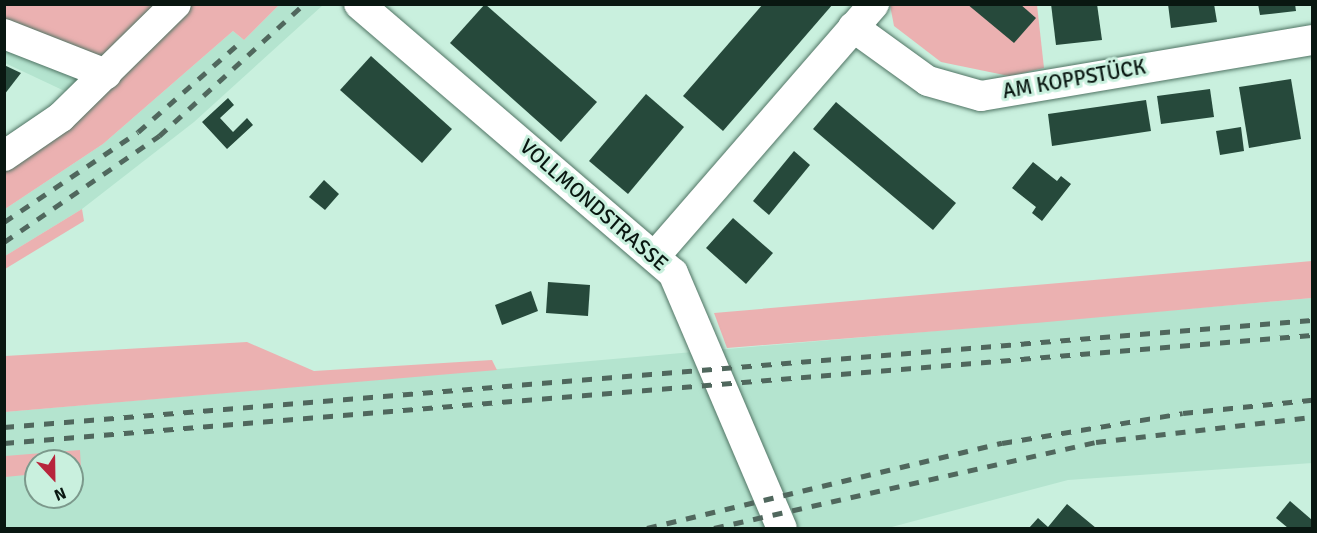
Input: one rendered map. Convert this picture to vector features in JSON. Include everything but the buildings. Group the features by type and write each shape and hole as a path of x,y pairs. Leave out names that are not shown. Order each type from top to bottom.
{"street":[{"path":"4,156 61,117 176,4"},
{"name":"VOLLMONDSTRASSE","path":"358,4 655,256 684,294 782,528"},
{"name":"AM KOPPSTÜCK","path":"655,256 867,13 928,81 981,96 1312,40"},
{"path":"4,34 106,74"}],"shaded area":[{"path":"5,5 117,73 88,102 5,63"},
{"path":"5,5 279,5 244,40 233,31 103,144 5,209 5,161 117,73 5,23"},
{"path":"279,5 323,5 194,122 82,209 5,256 5,209 103,144 233,31 244,40"},
{"path":"890,5 1037,5 1044,68 1009,76 941,62 894,26"},
{"path":"82,209 84,221 5,269 5,256"},
{"path":"1312,261 1312,298 1036,323 727,348 714,313"},
{"path":"1312,298 1312,463 1068,480 888,528 5,528 5,412"},
{"path":"247,342 314,371 492,360 497,370 5,412 5,356"},
{"path":"24,454 24,475 5,477 5,456"}],"railway":[{"path":"4,242 159,136 304,4"},
{"path":"4,222 138,132 238,44"},
{"path":"4,427 1312,320"},
{"path":"4,443 1312,335"},
{"path":"647,528 1002,443 1183,413 1312,400"},
{"path":"714,528 1096,442 1312,417"}]}
